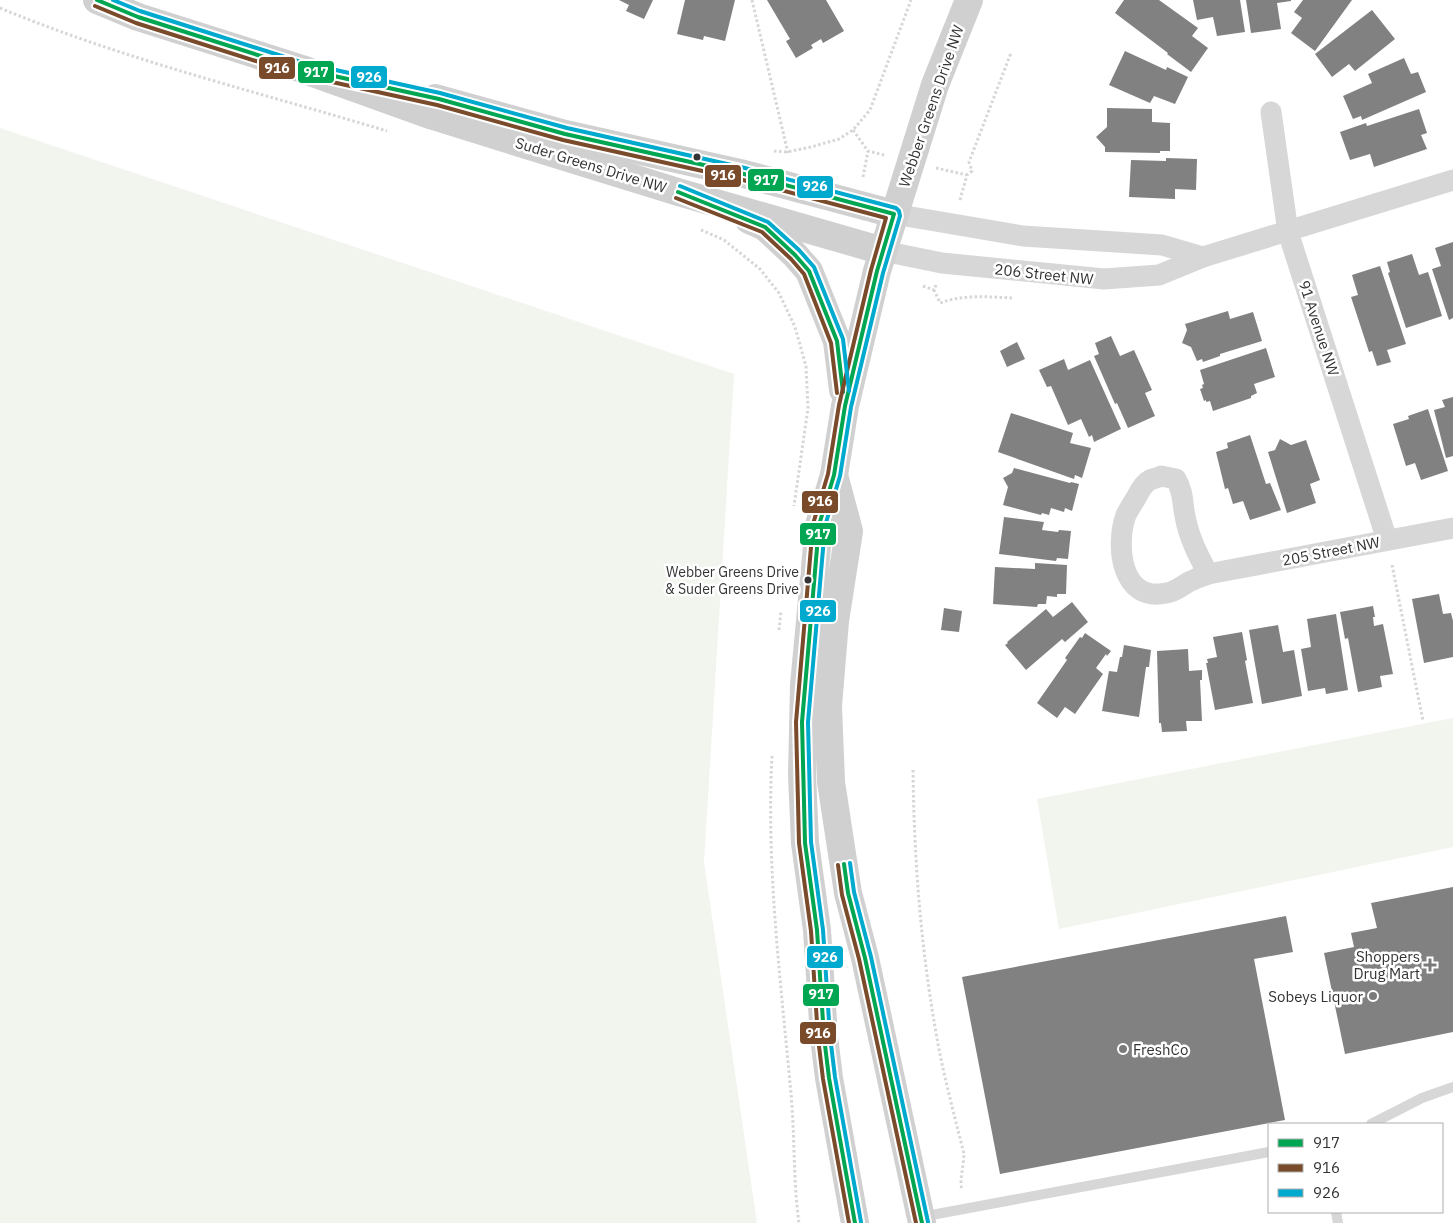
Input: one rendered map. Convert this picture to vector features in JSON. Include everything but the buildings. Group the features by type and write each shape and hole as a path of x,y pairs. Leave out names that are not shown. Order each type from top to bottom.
{"main road":[{"name":"Suder Greens Drive NW","path":"97,0 138,16 302,69 433,116 678,192 883,251"},
{"name":"Webber Greens Drive NW","path":"855,1223 824,1037 817,930 805,843 802,775 804,685 819,525 834,475 845,406 883,251 894,214 935,85 969,0"},
{"name":"Suder Greens Drive NW","path":"302,69 439,99 565,134 744,174 894,214"},
{"path":"678,192 765,227 795,255 808,272 837,341 845,406"},
{"name":"Webber Greens Drive NW","path":"834,475 849,531 835,621 828,706 831,782 848,893 865,958 922,1220"}],"street":[{"name":"91 Avenue NW","path":"1271,112 1288,232 1387,540"},
{"name":"206 Street NW","path":"883,251 942,263 1104,280 1159,275 1204,257 1453,180"},
{"path":"894,214 1023,236 1162,245 1204,257"},
{"name":"205 Street NW","path":"1208,574 1194,547 1184,514 1184,499 1176,479 1161,476 1149,481 1126,515 1123,556 1126,574 1134,587 1151,593 1165,594 1176,590 1187,582 1208,574 1453,528"}],"lane":[{"path":"1373,1123 1422,1098 1453,1087"},
{"path":"922,1220 1268,1152"}],"path":[{"path":"752,0 789,157"},
{"path":"768,151 788,152 811,147 839,139 854,130 870,110 911,0"},
{"path":"0,8 45,26 174,68 391,133"},
{"path":"967,175 972,171 969,162 1011,53"},
{"path":"854,130 868,151"},
{"path":"694,226 724,240 760,268 779,293"},
{"path":"934,290 940,303 977,296 1013,298"},
{"path":"1387,540 1423,721"},
{"path":"913,770 917,875 924,954 934,1022 964,1154 964,1167 960,1184"}],"shaded area":[{"path":"0,128 734,374 704,862 757,1223 0,1223"},
{"path":"1453,718 1453,847 1059,929 1037,799"}],"transit line":[{"name":"917","path":"97,0 138,17 302,69 439,99 565,134 744,174 894,214 877,271 845,406 834,475 819,525 802,722 805,843 817,930 824,1037 829,1078 855,1223"},
{"name":"926","path":"113,0 140,11 304,63 440,93 567,128 745,168 896,208 899,211 900,216 883,273 851,407 840,476 825,526 808,722 811,842 823,930 830,1036 835,1077 861,1222"},
{"name":"916","path":"95,6 136,23 300,75 437,105 563,140 743,180 886,218 871,270 839,405 828,474 813,524 796,722 799,843 811,931 818,1038 823,1079 849,1223"},
{"name":"926","path":"680,186 768,222 799,250 814,267 843,339 849,391"},
{"name":"917","path":"678,192 765,227 809,271 837,341 843,392"},
{"name":"916","path":"676,198 762,232 804,274 831,343 837,393"},
{"name":"926","path":"850,863 854,892 871,957 928,1222"},
{"name":"917","path":"844,864 848,893 865,958 922,1223"},
{"name":"916","path":"838,865 842,895 859,959 916,1223"}],"place":[{"name":"Webber Greens Drive & Suder Greens Drive","path":"808,580"},
{"name":"Shoppers Drug Mart","path":"1430,965"},
{"name":"Sobeys Liquor","path":"1373,996"},
{"name":"FreshCo","path":"1123,1049"}]}
